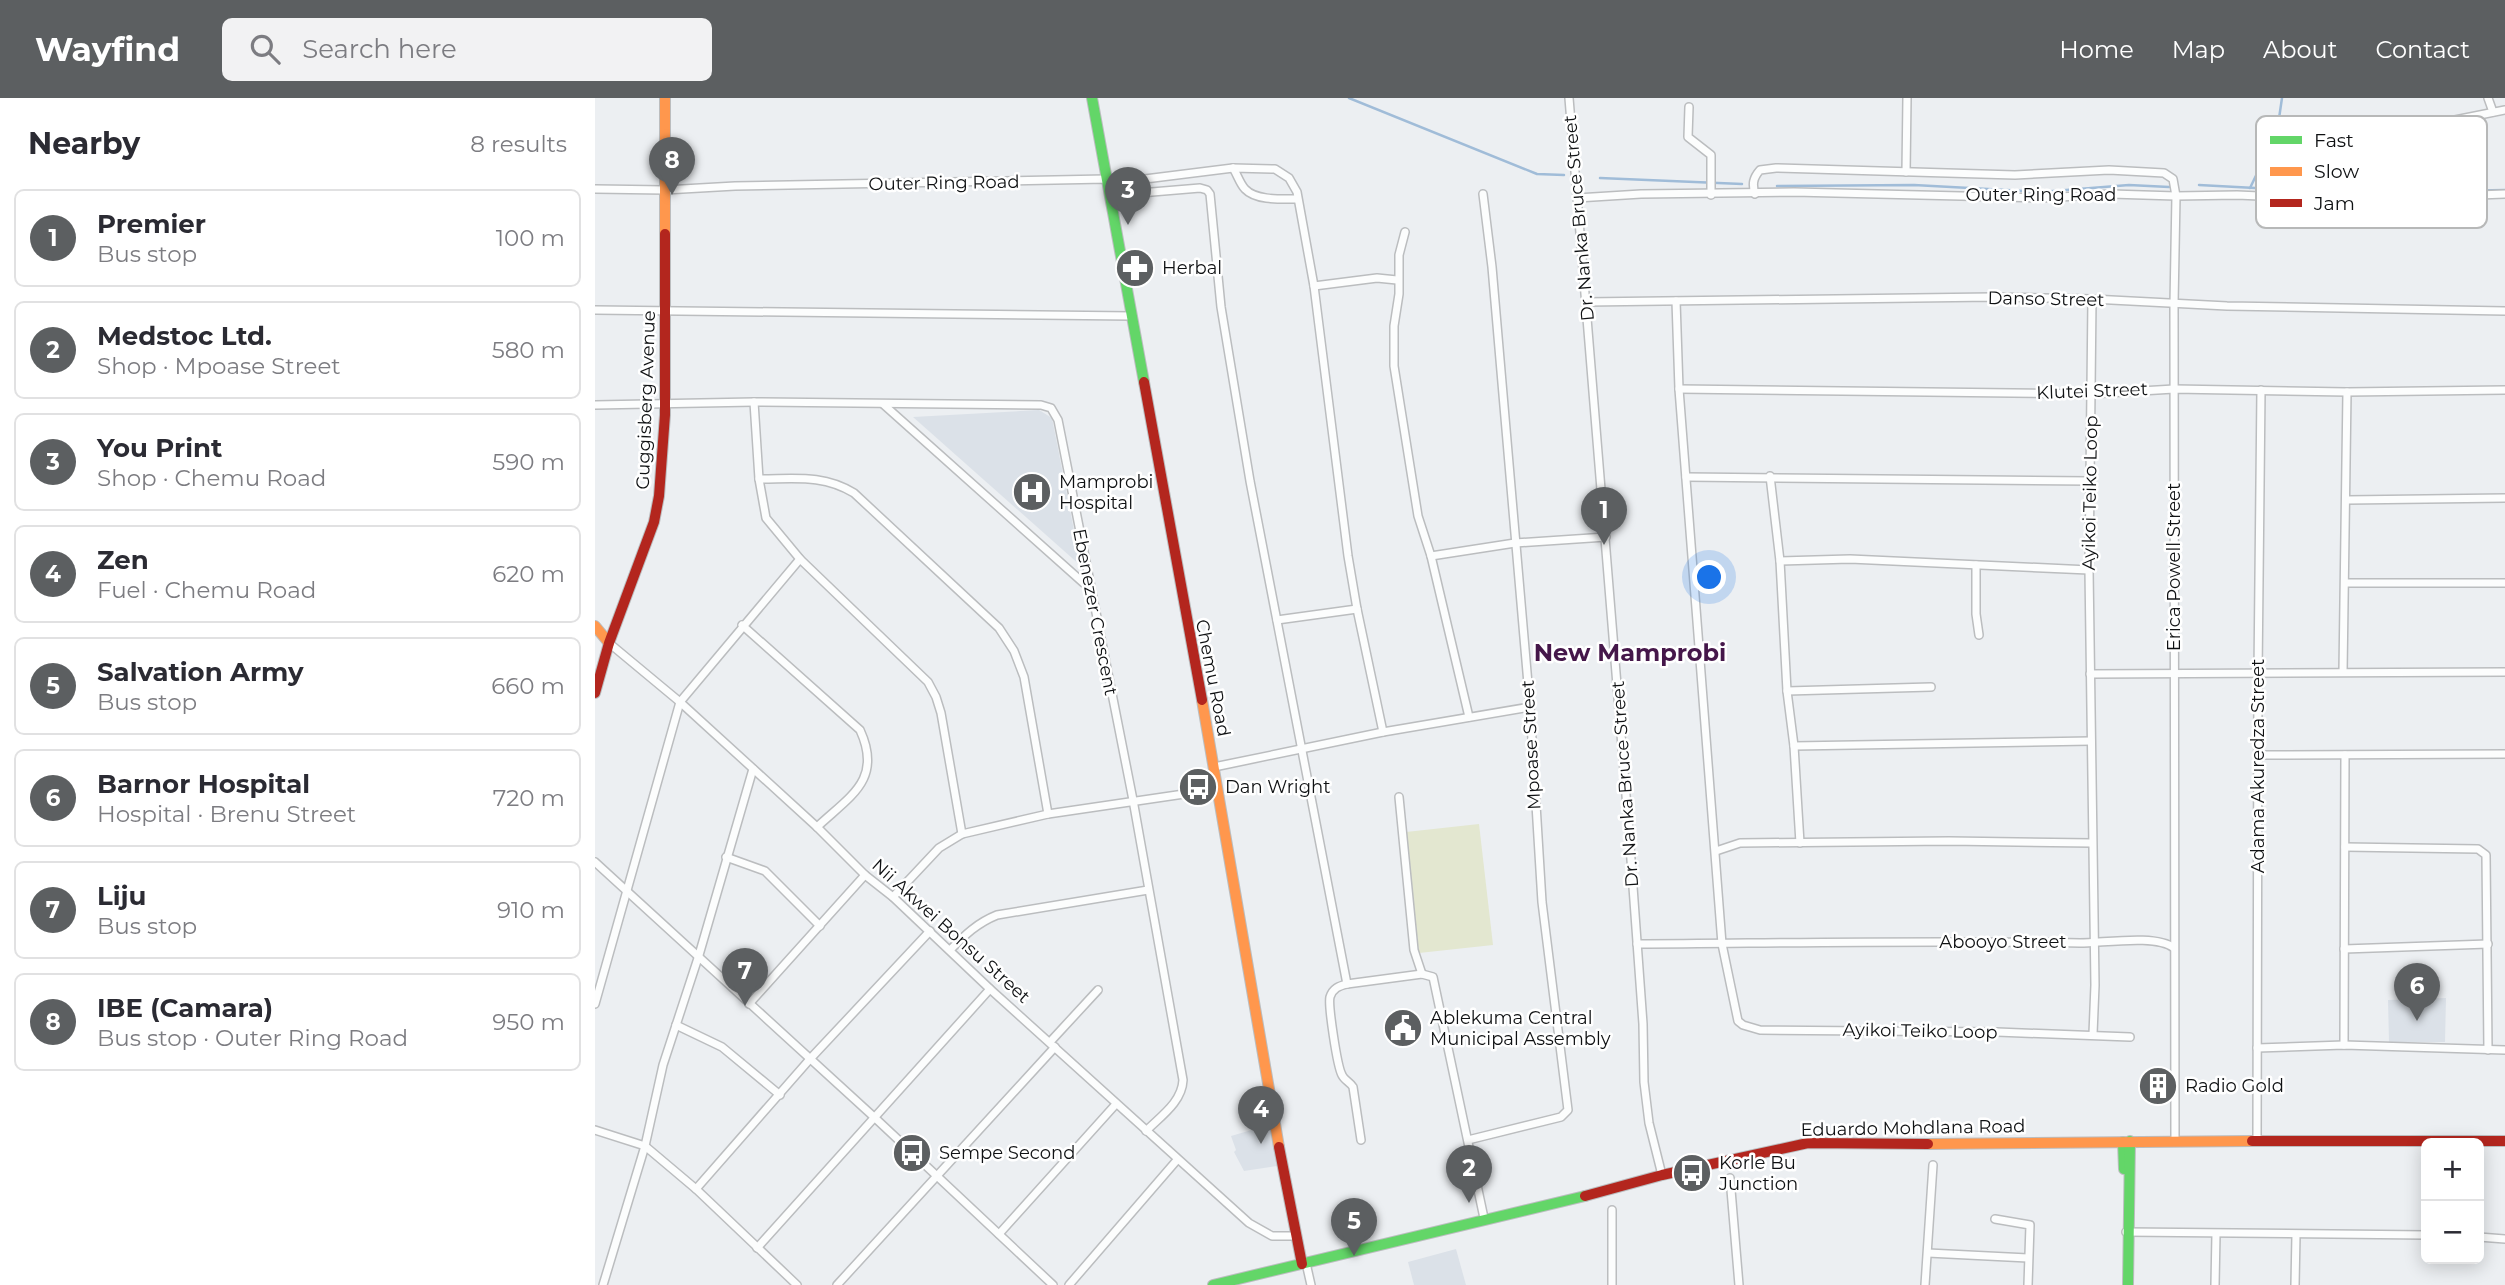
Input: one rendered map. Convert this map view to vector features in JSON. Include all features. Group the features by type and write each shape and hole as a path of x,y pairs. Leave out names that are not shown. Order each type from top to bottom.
{"main road":[{"name":"Guggisberg Avenue","path":"595,693 609,643 654,522 658,502 665,405 665,98"},
{"name":"Chemu Road","path":"1092,98 1218,789 1276,1129 1304,1263"},
{"name":"Nii Akwei Bonsu Street","path":"595,626 609,643"},
{"path":"2127,1141 2128,1285"},
{"path":"2127,1163 2149,1141"},
{"path":"2111,1142 2127,1163"},
{"name":"Eduardo Mohdlana Road","path":"1213,1285 1484,1218 1606,1191 1662,1174 1808,1143 2505,1142"}],"street":[{"name":"Dr. Nanka Bruce Street","path":"1569,98 1637,944 1645,1098 1662,1174"},
{"path":"1755,194 1755,175 1767,168 1906,172 1907,98"},
{"path":"2489,98 2493,113"},
{"path":"1689,107 1688,137 1710,155 1711,195"},
{"path":"2477,116 2505,110"},
{"name":"Outer Ring Road","path":"595,189 665,190 1106,179 1121,182 1233,168 1275,169 1289,178 1295,187 1297,199"},
{"path":"1233,168 1245,190 1253,194 1297,199 1314,286 1357,610 1383,732"},
{"name":"Erica Powell Street","path":"1906,172 2015,175 2118,170 2164,173 2171,176 2175,185 2174,948"},
{"path":"1121,182 1140,193 1200,188 1210,194 1225,337 1347,984"},
{"name":"Outer Ring Road","path":"1577,198 1641,194 1885,193 2055,198 2111,194 2256,196"},
{"name":"Mpoase Street","path":"1468,1140 1561,1117 1568,1110 1542,902 1530,707 1492,267 1483,194"},
{"name":"Outer Ring Road","path":"2487,195 2505,194"},
{"path":"1405,232 1399,255 1394,366 1417,516 1431,556 1469,717"},
{"path":"1314,286 1377,278 1397,280"},
{"name":"Danso Street","path":"1586,302 1940,297 2505,311"},
{"name":"Ayikoi Teiko Loop","path":"1676,301 1679,389 1723,944 1738,1021 1760,1030 2093,1034 2089,570 2092,299"},
{"path":"595,310 1132,316"},
{"name":"Klutei Street","path":"1679,389 2091,394 2174,389 2505,390"},
{"name":"Adama Akuredza Street","path":"2257,1141 2261,390"},
{"path":"2343,672 2347,391"},
{"path":"754,402 759,479 766,518 800,559 928,682 941,713 962,834"},
{"name":"Ebenezer Crescent","path":"595,405 754,402 1041,405 1051,408 1058,420 1089,588 1133,800 1183,1080 1178,1099 1146,1131"},
{"path":"883,404 1089,588"},
{"path":"1770,476 1780,561 1787,691 1794,746 1800,843"},
{"path":"1686,477 2090,481"},
{"path":"759,479 822,479 840,484 854,493 999,628 1014,651 1024,677 1048,814"},
{"path":"2347,500 2505,498"},
{"path":"1431,556 1515,543 1606,537"},
{"path":"595,1004 680,702 800,559"},
{"path":"1780,561 1850,559 2089,570"},
{"path":"1976,565 1979,635"},
{"path":"2345,583 2505,583"},
{"path":"1277,621 1357,610"},
{"path":"742,625 860,730 867,744 868,773 862,785 817,827"},
{"name":"Nii Akwei Bonsu Street","path":"609,643 680,702 1177,1160 1259,1230 1272,1236 1297,1236"},
{"path":"2090,674 2505,672"},
{"path":"1787,691 1931,687"},
{"path":"1214,767 1383,732 1530,707"},
{"path":"1794,746 2091,741"},
{"path":"2258,755 2505,754"},
{"path":"2344,1045 2345,755"},
{"path":"603,1285 645,1146 663,1065 699,955 753,769"},
{"path":"893,897 939,848 962,834 1048,814 1218,789"},
{"path":"1399,797 1415,950 1422,974"},
{"path":"1716,851 1740,843 2092,843"},
{"path":"2345,847 2483,851 2487,860 2488,1050"},
{"path":"726,857 765,871 820,926"},
{"path":"595,862 699,955 1053,1285"},
{"path":"749,1004 865,874"},
{"path":"950,950 973,927 997,915 1148,890"},
{"path":"695,1189 810,1059 930,931"},
{"name":"Abooyo Street","path":"1637,944 2156,942 2168,943 2174,948"},
{"path":"2344,949 2488,944"},
{"path":"2174,948 2175,1141"},
{"path":"1361,1140 1353,1087 1341,1074 1329,1006 1330,998 1336,988 1347,984 1422,974 1433,977 1484,1218"},
{"path":"757,1248 990,989"},
{"path":"837,1285 937,1176 1098,990"},
{"path":"676,1025 722,1047 780,1095"},
{"path":"2093,1034 2130,1037"},
{"path":"2257,1048 2344,1045 2505,1049"},
{"path":"999,1234 1116,1104"},
{"path":"595,1130 645,1146 797,1285"},
{"path":"1069,1285 1177,1160"},
{"path":"1925,1285 1933,1165"},
{"path":"1730,1178 1739,1285"},
{"path":"1612,1210 1612,1285"},
{"path":"1995,1219 2030,1225 2028,1285"},
{"path":"2127,1233 2421,1236"},
{"path":"2215,1234 2215,1285"},
{"path":"2295,1285 2296,1235"},
{"path":"2484,1237 2505,1238"},
{"path":"1928,1253 2028,1258"},
{"path":"1304,1263 1311,1285"}],"shaded area":[{"name":"Mamprobi Hospital","path":"1039,410 1052,418 1081,566 913,417"},
{"path":"2446,998 2445,1042 2389,1042 2388,1000"},
{"path":"1269,1125 1277,1166 1244,1171 1234,1152 1236,1150 1231,1136"},
{"path":"1456,1249 1466,1285 1414,1285 1408,1262"}],"green space":[{"path":"1479,824 1493,945 1419,953 1406,832"}],"waterway":[{"path":"1349,98 1537,174 1564,175"},
{"path":"2279,116 2282,98"},
{"path":"2250,188 2256,176"},
{"path":"1600,178 1742,184"},
{"path":"1777,186 1914,185 2041,192 2129,185 2169,187"},
{"path":"2199,185 2256,188"},
{"path":"2487,190 2505,190"}],"traffic: fast":[{"path":"1092,98 1144,382"},
{"path":"2128,1285 2130,1141"},
{"path":"2123,1142 2124,1169"},
{"path":"1213,1285 1585,1196"}],"traffic: slow":[{"path":"665,98 665,234"},
{"path":"595,626 609,643"},
{"path":"1202,700 1279,1147"},
{"path":"1928,1144 2252,1141"}],"traffic: jam":[{"path":"595,693 609,643 654,522 659,496 665,415 665,234"},
{"path":"1144,382 1202,700"},
{"path":"2252,1141 2505,1141"},
{"path":"1585,1196 1662,1175 1808,1143 1928,1144"},
{"path":"1279,1147 1302,1264"}],"place":[{"name":"IBE (Camara)","path":"672,195"},
{"name":"You Print","path":"1128,225"},
{"name":"Herbal","path":"1135,268"},
{"name":"Mamprobi Hospital","path":"1032,492"},
{"name":"Premier","path":"1604,545"},
{"name":"Dan Wright","path":"1198,787"},
{"name":"Liju","path":"745,1006"},
{"name":"Barnor Hospital","path":"2417,1021"},
{"name":"Ablekuma Central Municipal Assembly","path":"1403,1028"},
{"name":"Radio Gold","path":"2158,1086"},
{"name":"Zen","path":"1261,1144"},
{"name":"Sempe Second","path":"912,1153"},
{"name":"Korle Bu Junction","path":"1692,1173"},
{"name":"Medstoc Ltd.","path":"1469,1203"},
{"name":"Salvation Army","path":"1354,1256"}],"district":[{"name":"New Mamprobi","path":"1630,653"}]}
